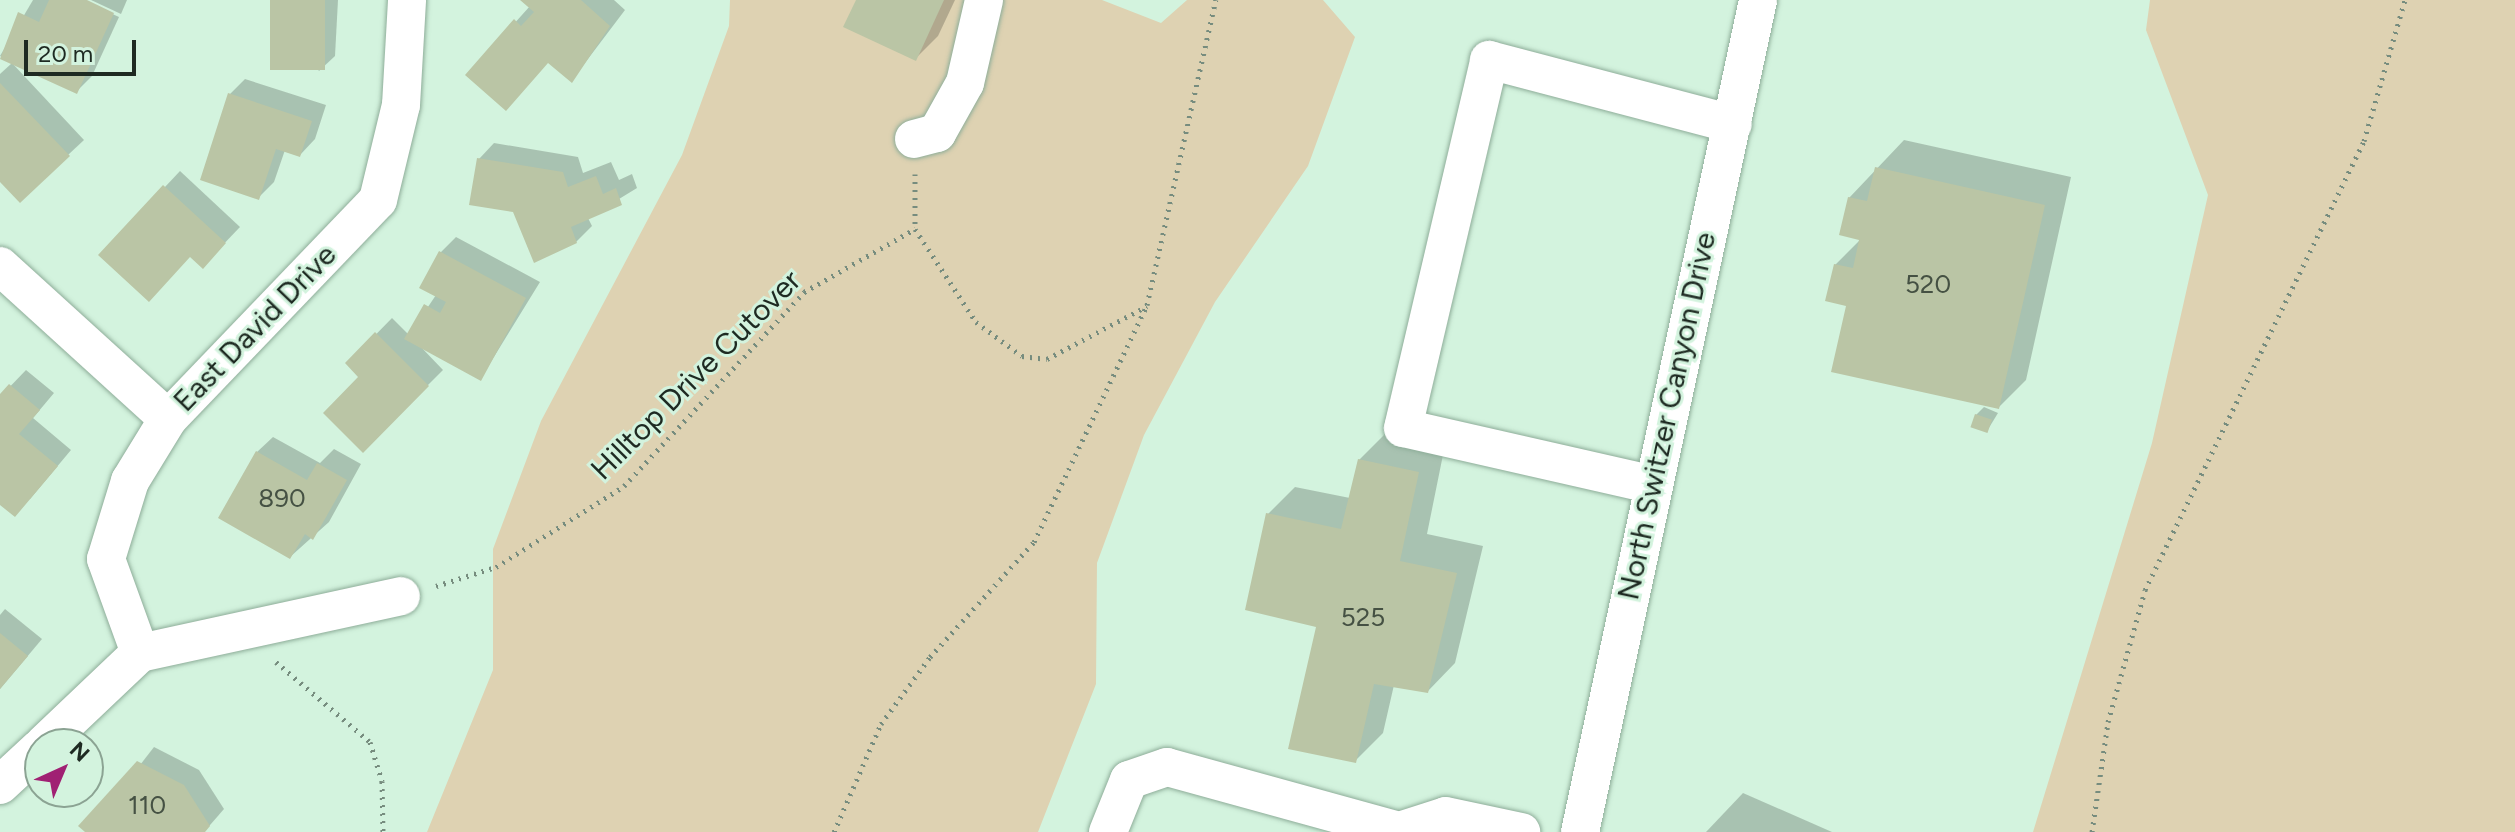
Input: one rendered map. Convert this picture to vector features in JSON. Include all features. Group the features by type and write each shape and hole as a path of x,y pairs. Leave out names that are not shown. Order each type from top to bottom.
{"street":[{"name":"East David Drive","path":"140,653 106,559 130,481 168,419 378,200 401,105 407,0"},
{"path":"914,139 937,133 965,83 984,0"},
{"name":"North Switzer Canyon Drive","path":"1580,832 1650,484 1733,124 1758,0"},
{"path":"1650,484 1403,428 1489,60 1733,124"},
{"path":"0,266 168,419"},
{"path":"61,728 140,653 401,596"},
{"path":"0,785 24,763"},
{"path":"1108,832 1129,780 1167,767 1399,831 1446,816 1521,832"}],"path":[{"path":"834,832 881,724 930,657 1034,542 1147,305 1216,0"},
{"path":"2092,832 2108,722 2145,590 2364,141 2405,0"},
{"path":"914,139 915,229 976,322 1022,356 1047,359 1147,305"},
{"name":"Hilltop Drive Cutover","path":"401,596 496,567 624,486 804,292 915,229"},
{"path":"241,631 370,742 382,781 383,832"}],"shaded area":[{"path":"730,0 1102,0 1161,23 1187,0 1323,0 1355,37 1308,166 1215,302 1144,435 1097,563 1096,684 1038,832 427,832 493,670 493,549 541,421 682,155 729,26"},
{"path":"2150,0 2515,0 2515,832 2033,832 2152,443 2208,195 2146,30"}],"building":[{"path":"49,0 87,0 114,13 77,94 0,59 18,12 39,22"},
{"path":"270,0 325,0 325,70 270,70"},
{"path":"520,0 581,0 610,26 572,83 548,63 506,111 465,75 514,19 521,26 534,12"},
{"path":"856,0 944,0 916,61 843,27"},
{"path":"0,83 70,156 20,203 0,182"},
{"path":"228,93 312,121 300,157 276,149 259,200 200,180"},
{"path":"477,158 563,172 568,187 596,176 603,194 616,188 622,205 571,227 577,243 534,263 513,212 469,205"},
{"path":"1875,167 2045,205 1999,409 1831,372 1846,306 1825,301 1834,264 1853,268 1859,240 1839,235 1848,197 1867,201"},
{"path":"163,185 226,243 203,269 190,257 149,302 98,255"},
{"path":"439,251 526,298 481,381 404,339 424,304 440,313 446,302 419,288"},
{"path":"375,332 429,386 363,453 323,413 358,377 345,363"},
{"path":"9,384 40,410 19,434 58,466 15,517 0,505 0,394"},
{"path":"1975,414 1992,420 1987,433 1970,427"},
{"path":"256,451 307,480 317,463 347,480 313,540 305,534 290,559 218,518"},
{"path":"1358,459 1419,472 1400,561 1457,573 1428,693 1374,684 1356,763 1288,749 1316,627 1245,610 1266,513 1341,529"},
{"path":"0,633 28,656 0,689"},
{"path":"137,761 184,785 210,826 205,832 85,832 78,826 94,808 104,808 104,797"}]}
